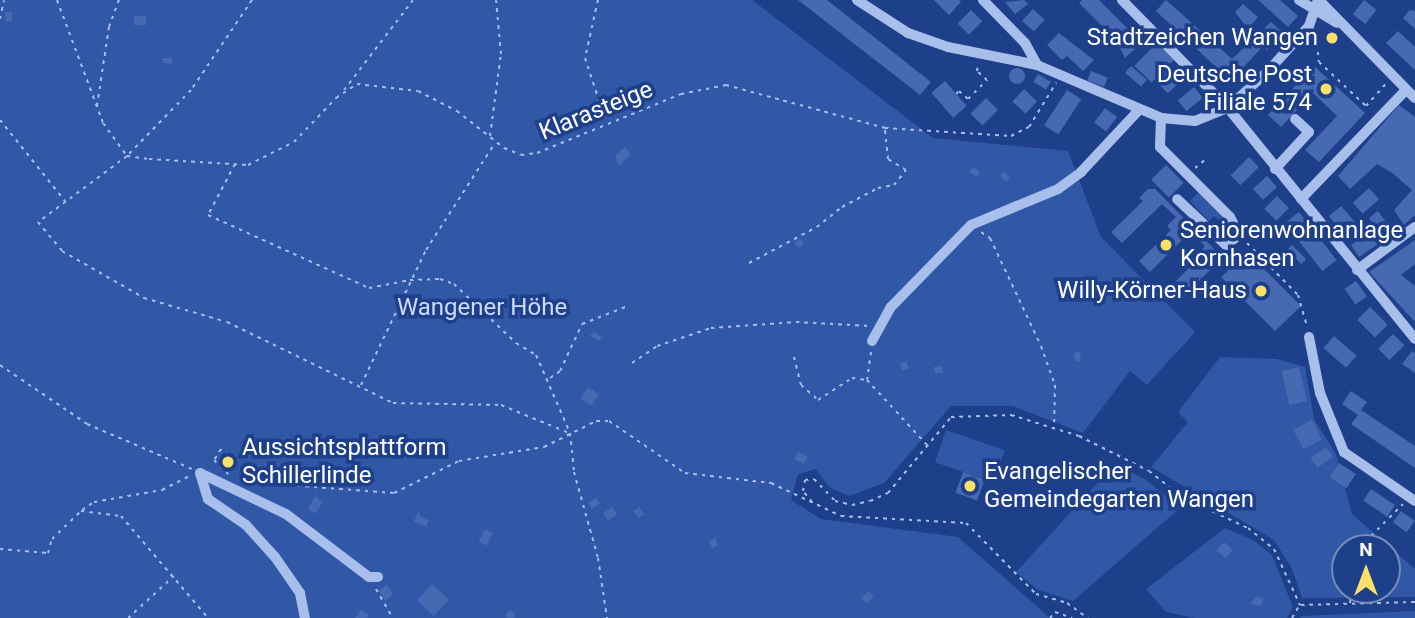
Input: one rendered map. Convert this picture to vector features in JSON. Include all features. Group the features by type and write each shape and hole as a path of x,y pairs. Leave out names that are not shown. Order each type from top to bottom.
{"street":[{"path":"857,0 908,33 948,47 1037,65 1161,118 1195,121 1228,108 1309,26 1319,0 1415,98"},
{"path":"983,0 1025,43 1037,65"},
{"path":"1122,0 1228,108 1415,339"},
{"path":"1299,0 1315,12 1343,25"},
{"path":"1301,199 1406,90"},
{"path":"872,341 891,307 971,225 1058,189 1081,172 1139,110"},
{"path":"1161,118 1160,147 1230,217 1238,235 1226,245 1177,199"},
{"path":"1275,169 1309,132 1295,120"},
{"path":"1357,270 1415,227"},
{"path":"1309,337 1320,393 1344,452 1413,499"},
{"path":"200,473 307,526 374,578"},
{"path":"200,473 208,499 246,525 275,557 300,593 305,618"}],"path":[{"path":"0,19 4,0"},
{"path":"57,0 97,107 115,144 127,156 248,165 294,142 345,92 343,87 413,0"},
{"path":"97,107 110,27 119,0"},
{"path":"252,0 233,32 191,90 127,156 38,222 62,251 144,298 227,322 393,403 501,405 570,433"},
{"path":"490,137 501,54 496,0"},
{"path":"598,0 584,58 606,122"},
{"path":"1309,26 1318,36 1314,41 1319,62 1366,106 1393,77"},
{"path":"956,94 959,91 968,99 987,80 977,71"},
{"name":"Klarasteige","path":"345,92 357,84 418,91 457,111 495,142 522,155 537,153 681,93 726,85 885,128 1011,136 1029,127 1060,77"},
{"path":"0,120 65,201"},
{"path":"750,263 817,227 842,207 878,188 894,185 906,170 888,159 885,128"},
{"path":"360,387 410,281 495,142"},
{"path":"1188,174 1205,160"},
{"path":"235,164 208,215 369,288 440,279 454,284 516,343 536,355 550,378 570,433 574,472 597,558 607,618"},
{"path":"971,225 990,238 1041,346 1055,385 1054,429"},
{"path":"1238,235 1298,295 1309,337"},
{"path":"550,378 560,371 582,324 628,306"},
{"path":"632,363 657,346 711,328 796,322 879,328"},
{"path":"867,380 872,341"},
{"path":"794,357 802,385 818,400 852,378 867,380 928,445"},
{"path":"0,365 87,424 200,473"},
{"path":"813,504 803,491 805,480 814,479 835,501 852,505 870,501 888,493 951,417 1011,415 1054,429 1149,471 1182,497 1248,527 1274,549 1300,605"},
{"path":"222,465 228,455 220,449 214,460 222,465 231,487 241,482 264,481 394,493 459,461 544,447 596,421 609,421 685,472 771,483 841,516 966,523 1036,594 1067,603 1088,618"},
{"path":"0,550 48,553 52,539 81,510 94,502 162,489 200,473"},
{"path":"1373,534 1413,499"},
{"path":"81,510 121,516 141,535 208,618"},
{"path":"128,618 174,576"},
{"path":"374,578 393,618"},
{"path":"1300,605 1350,604"},
{"path":"1293,618 1300,605"},
{"path":"1050,618 1055,612 1072,618"}],"green space":[{"name":"Wangener Höhe","path":"0,0 752,0 933,138 1068,151 1101,237 1195,332 1147,385 1130,371 1083,433 1013,406 951,406 884,483 849,496 829,487 816,469 798,474 791,500 821,519 958,537 1050,618 0,618"},
{"path":"1199,192 1229,222 1231,232 1214,216 1209,221 1190,201"},
{"path":"1220,357 1277,359 1305,367 1314,419 1336,454 1352,514 1375,534 1331,534 1331,598 1302,598 1292,569 1274,540 1151,467 1188,422 1178,412"},
{"path":"946,430 1005,450 994,482 935,462"},
{"path":"1115,464 1145,479 1180,508 1073,601 1038,590 1016,572"},
{"path":"1225,528 1253,540 1272,555 1293,607 1287,618 1195,618 1166,612 1146,589"},
{"path":"1401,557 1415,569 1415,597 1401,597"},
{"path":"1415,611 1415,618 1300,618 1301,616"}],"building":[{"path":"798,0 827,0 931,82 920,95"},
{"path":"934,0 959,0 961,2 949,15"},
{"path":"1024,0 1028,4 1015,14 1005,2"},
{"path":"1082,0 1099,0 1128,29 1125,31 1139,45 1125,58 1116,40 1079,3"},
{"path":"1166,0 1232,59 1271,22 1283,33 1267,50 1263,46 1231,81 1156,11"},
{"path":"1258,0 1280,0 1298,16 1288,27"},
{"path":"1364,0 1377,10 1366,24 1353,14"},
{"path":"1243,4 1258,17 1248,29 1235,12"},
{"path":"1033,9 1045,20 1034,32 1022,21"},
{"path":"971,10 982,21 969,35 958,23"},
{"path":"1410,10 1415,11 1415,29 1403,18"},
{"path":"5,12 12,12 12,21 5,21"},
{"path":"134,16 146,16 146,25 134,25"},
{"path":"1398,31 1415,47 1415,70 1386,43"},
{"path":"1059,33 1094,60 1083,71 1067,56 1062,60 1047,45"},
{"path":"1157,43 1174,60 1151,83 1134,66"},
{"path":"163,58 172,58 172,64 163,63"},
{"path":"1131,66 1147,80 1141,87 1125,73"},
{"path":"1314,66 1365,113 1319,162 1305,150 1337,116 1313,93 1281,127 1268,115"},
{"path":"1017,68 1025,76 1017,84 1009,76"},
{"path":"1165,68 1179,82 1168,93 1154,79"},
{"path":"1091,71 1108,78 1104,87 1087,80"},
{"path":"1038,74 1051,82 1046,90 1033,82"},
{"path":"945,81 967,106 953,118 931,93"},
{"path":"1194,87 1203,98 1186,111 1178,100"},
{"path":"1024,89 1037,101 1026,114 1012,101"},
{"path":"1067,90 1081,99 1058,134 1044,125"},
{"path":"986,98 998,110 982,126 970,114"},
{"path":"1399,105 1415,117 1415,215 1404,225 1394,210 1412,190 1391,172 1377,164 1350,189 1338,176"},
{"path":"1105,108 1117,117 1106,131 1094,122"},
{"path":"625,147 631,154 619,166 615,156"},
{"path":"1249,157 1259,167 1241,185 1231,175"},
{"path":"1166,165 1184,183 1169,198 1151,180"},
{"path":"973,167 980,172 977,177 969,172"},
{"path":"1004,172 1010,177 1006,182 1000,177"},
{"path":"1267,176 1277,187 1263,200 1253,189"},
{"path":"1369,188 1379,199 1363,214 1353,203"},
{"path":"1148,189 1155,189 1232,267 1247,252 1301,306 1275,331 1221,277 1228,271 1218,262 1179,301 1167,290 1199,258 1196,255 1205,246 1190,232 1150,272 1139,261 1171,230 1167,226 1176,217 1162,204 1122,243 1111,232 1143,201 1139,198"},
{"path":"1277,196 1289,208 1276,221 1264,209"},
{"path":"1341,206 1362,230 1347,241 1329,216"},
{"path":"1378,211 1394,233 1359,257 1351,245 1376,228 1369,218"},
{"path":"1299,212 1337,260 1322,271 1285,223"},
{"path":"801,239 804,245 798,248 794,242"},
{"path":"1415,240 1415,264 1401,275 1415,286 1415,322 1369,272"},
{"path":"1292,245 1306,259 1301,264 1287,250"},
{"path":"1356,281 1367,297 1355,305 1345,289"},
{"path":"1370,307 1388,325 1375,337 1357,320"},
{"path":"594,331 602,338 599,341 590,336"},
{"path":"1393,334 1404,345 1389,360 1378,349"},
{"path":"1334,336 1357,356 1346,368 1324,348"},
{"path":"1412,351 1415,353 1415,373 1402,364"},
{"path":"1080,352 1081,361 1076,362 1074,353"},
{"path":"906,361 909,368 902,371 900,364"},
{"path":"942,366 943,373 935,373 934,367"},
{"path":"1299,367 1307,401 1289,405 1281,371"},
{"path":"588,387 599,394 592,406 581,399"},
{"path":"1351,391 1367,402 1361,410 1415,446 1415,468 1351,424 1358,415 1342,404"},
{"path":"1312,420 1322,440 1303,449 1293,430"},
{"path":"1326,447 1333,457 1317,468 1310,458"},
{"path":"798,452 808,457 804,464 794,459"},
{"path":"1339,463 1356,474 1347,488 1330,477"},
{"name":"Evangelischer Gemeindegarten Wangen","path":"963,472 985,480 977,501 955,493"},
{"path":"1371,489 1395,505 1387,517 1363,501"},
{"path":"315,497 323,502 315,514 308,509"},
{"path":"596,498 600,503 592,509 588,503"},
{"path":"612,507 617,514 608,521 603,513"},
{"path":"639,507 644,514 639,518 633,511"},
{"path":"1099,508 1105,513 1101,518 1095,512"},
{"path":"419,509 420,516 429,520 426,527 414,522"},
{"path":"1401,511 1415,521 1407,532 1393,522"},
{"path":"485,529 493,533 487,546 479,541"},
{"path":"715,538 718,545 712,548 709,541"},
{"path":"1224,542 1233,550 1226,558 1217,550"},
{"path":"432,584 449,600 434,616 417,600"},
{"path":"387,585 393,594 385,601 379,590"},
{"path":"869,591 874,597 866,604 861,597"},
{"path":"1256,597 1263,598 1261,606 1250,604"},
{"path":"361,610 369,615 367,618 355,618"},
{"path":"510,611 514,615 510,619 506,615"}],"place":[{"name":"Stadtzeichen Wangen","path":"1332,38"},
{"name":"Deutsche Post Filiale 574","path":"1326,89"},
{"name":"Seniorenwohnanlage Kornhasen","path":"1166,245"},
{"name":"Willy-Körner-Haus","path":"1261,291"},
{"name":"Aussichtsplattform Schillerlinde","path":"228,462"},
{"name":"Evangelischer Gemeindegarten Wangen","path":"970,486"}]}
